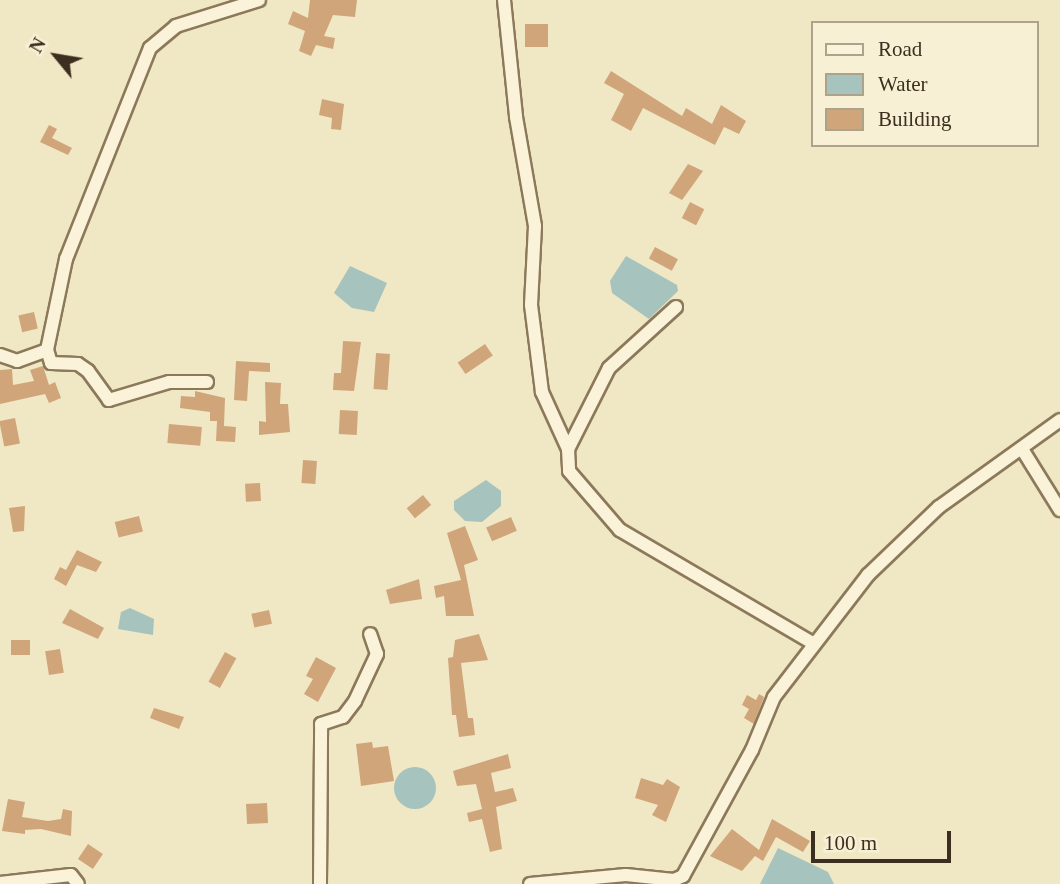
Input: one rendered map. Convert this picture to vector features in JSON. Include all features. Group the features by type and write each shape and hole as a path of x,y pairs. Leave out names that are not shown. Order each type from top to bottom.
{"street":[{"path":"207,382 169,382 135,389 111,400 88,371 78,365 51,363 47,351 66,259 150,48 176,26 259,0"},
{"path":"504,0 516,117 535,226 531,305 542,391 568,449 569,471 614,525 814,643"},
{"path":"568,449 613,361 676,307"},
{"path":"0,355 17,361 47,351"},
{"path":"530,884 626,875 674,880 683,876 752,750 768,707 814,643 907,533 1060,420"},
{"path":"1022,449 1060,510"},
{"path":"320,884 321,724 343,717 355,701 377,654 370,634"},
{"path":"0,883 71,875 78,884"}],"water":[{"path":"626,256 677,285 678,291 649,319 612,293 610,281"},
{"path":"350,266 387,283 374,312 352,308 334,293"},
{"path":"486,480 501,491 501,506 482,522 465,521 454,510 454,501"},
{"path":"130,608 154,619 153,635 118,629 121,612"},
{"path":"415,767 430,773 436,788 430,803 415,809 400,803 394,788 400,773"},
{"path":"778,848 828,872 834,884 760,884"}],"building":[{"path":"310,0 357,0 355,17 333,15 324,36 335,38 333,49 316,45 311,56 299,51 305,31 288,24 293,11 308,18"},
{"path":"525,24 548,24 548,47 525,47"},
{"path":"611,71 682,116 686,108 712,124 721,105 746,121 739,134 724,127 715,145 643,108 631,131 611,120 624,94 604,83"},
{"path":"322,99 344,104 341,130 331,129 332,118 319,115"},
{"path":"49,125 57,129 52,138 72,148 68,155 40,142"},
{"path":"688,164 703,171 682,200 669,193"},
{"path":"690,202 704,209 696,225 682,218"},
{"path":"655,247 678,259 672,271 649,258"},
{"path":"34,312 38,329 22,332 18,316"},
{"path":"343,341 361,342 354,391 333,390 334,373 341,373"},
{"path":"485,344 493,356 465,374 458,362"},
{"path":"376,353 390,354 387,390 373,389"},
{"path":"236,361 270,363 270,372 249,371 247,401 234,400"},
{"path":"43,366 49,385 55,382 61,398 49,403 45,394 0,404 0,370 12,369 13,385 34,381 30,370"},
{"path":"265,382 281,383 280,404 288,404 290,432 259,435 259,421 266,422"},
{"path":"195,391 225,398 224,426 236,427 235,442 216,441 217,421 210,421 210,412 180,408 181,396 195,397"},
{"path":"340,410 358,411 357,435 339,434"},
{"path":"15,418 20,444 4,447 0,421"},
{"path":"169,424 202,427 200,446 167,443"},
{"path":"303,460 317,461 315,484 301,483"},
{"path":"260,483 261,501 246,502 245,484"},
{"path":"423,495 431,505 415,518 407,508"},
{"path":"25,506 24,531 13,532 9,508"},
{"path":"139,516 143,532 119,538 115,522"},
{"path":"511,517 517,531 492,541 486,528"},
{"path":"465,526 478,560 464,565 474,616 446,616 444,596 436,598 434,586 461,580 447,533"},
{"path":"77,550 102,562 96,572 77,565 66,586 54,579 60,567 66,570"},
{"path":"419,579 422,599 390,604 386,590"},
{"path":"70,609 104,628 98,639 62,623"},
{"path":"269,610 272,624 254,627 251,614"},
{"path":"479,634 488,660 461,663 468,718 473,718 475,735 459,737 456,715 452,715 448,658 453,657 455,640"},
{"path":"11,640 30,640 30,655 11,655"},
{"path":"60,649 64,673 49,675 45,651"},
{"path":"225,652 236,658 220,688 209,682"},
{"path":"316,657 336,668 318,702 304,694 313,679 306,676"},
{"path":"759,694 764,697 754,724 744,718 749,709 742,705 747,695 756,700"},
{"path":"154,708 184,717 179,729 150,718"},
{"path":"372,742 373,748 388,746 394,781 361,786 356,744"},
{"path":"508,754 511,768 491,773 495,792 513,788 517,801 496,807 502,849 490,852 482,819 469,822 467,813 482,809 476,784 457,786 453,771"},
{"path":"641,778 663,785 667,779 680,787 666,822 652,815 658,805 635,798"},
{"path":"8,799 25,802 22,817 48,821 61,819 63,809 72,811 71,836 41,829 25,830 25,834 2,831"},
{"path":"267,803 268,823 247,824 246,804"},
{"path":"772,819 810,841 803,852 776,837 763,861 755,856 742,871 710,856 732,829 759,850"},
{"path":"88,844 103,854 93,869 78,859"}]}
